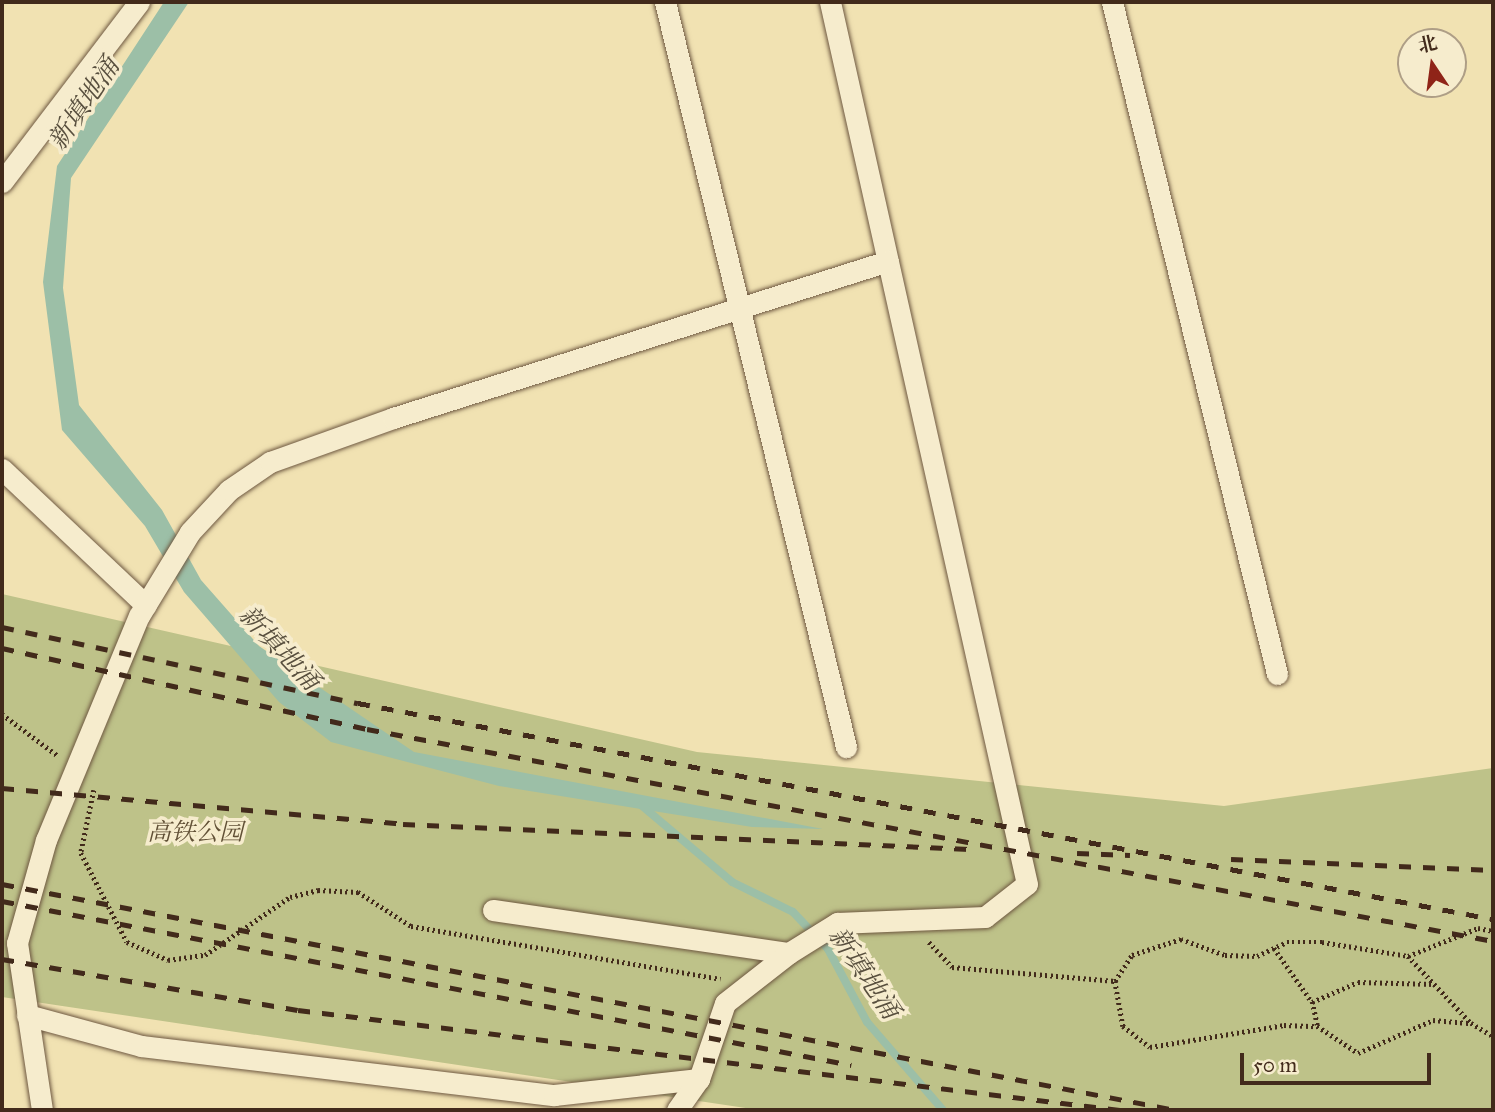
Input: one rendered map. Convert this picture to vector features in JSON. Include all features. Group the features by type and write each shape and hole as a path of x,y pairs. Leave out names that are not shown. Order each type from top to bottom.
{"street":[{"path":"2,181 139,2"},
{"path":"665,2 742,308 846,747"},
{"path":"677,1110 699,1079 725,1003 837,923 985,917 1027,884 830,2"},
{"path":"1112,2 1277,674"},
{"path":"43,1110 17,943 46,840 146,605 190,532 229,490 270,462 888,261"},
{"path":"2,469 146,605"},
{"path":"493,910 796,950"},
{"path":"27,1015 141,1046 374,1079 555,1096 699,1079"}],"path":[{"path":"2,715 78,765 98,773 81,853 127,942 168,960 205,955 290,897 318,890 358,891 411,926 725,980"},
{"path":"918,919 931,947 952,967 1115,981"},
{"path":"1471,1023 1433,1020 1358,1053 1317,1026 1284,1025 1150,1047 1123,1026 1115,981 1132,955 1149,945 1181,939 1225,955 1257,956 1274,948 1322,942 1408,956 1478,928 1493,931"},
{"path":"1274,948 1312,1002 1317,1026"},
{"path":"1408,956 1471,1023 1493,1036"},
{"path":"1312,1002 1358,982 1434,984"}],"green space":[{"name":"高铁公园","path":"2,594 697,752 1224,806 1493,768 1493,1110 759,1110 2,997"}],"shaded area":[{"path":"164,2 189,2 71,178 63,288 79,405 162,510 201,580 259,646 414,752 823,829 752,827 499,786 331,742 279,702 184,592 145,526 62,430 43,282 57,166"}],"waterway":[{"name":"新填地涌","path":"641,805 732,882 793,912 828,949 867,1022 943,1110"}],"railway":[{"path":"2,627 358,703 1493,919"},
{"path":"2,648 367,729 1493,941"},
{"path":"2,788 403,824 969,849"},
{"path":"1077,853 1130,855"},
{"path":"1231,859 1493,870"},
{"path":"2,884 1176,1110"},
{"path":"2,901 851,1065"},
{"path":"2,959 298,1010 1120,1110"}]}
